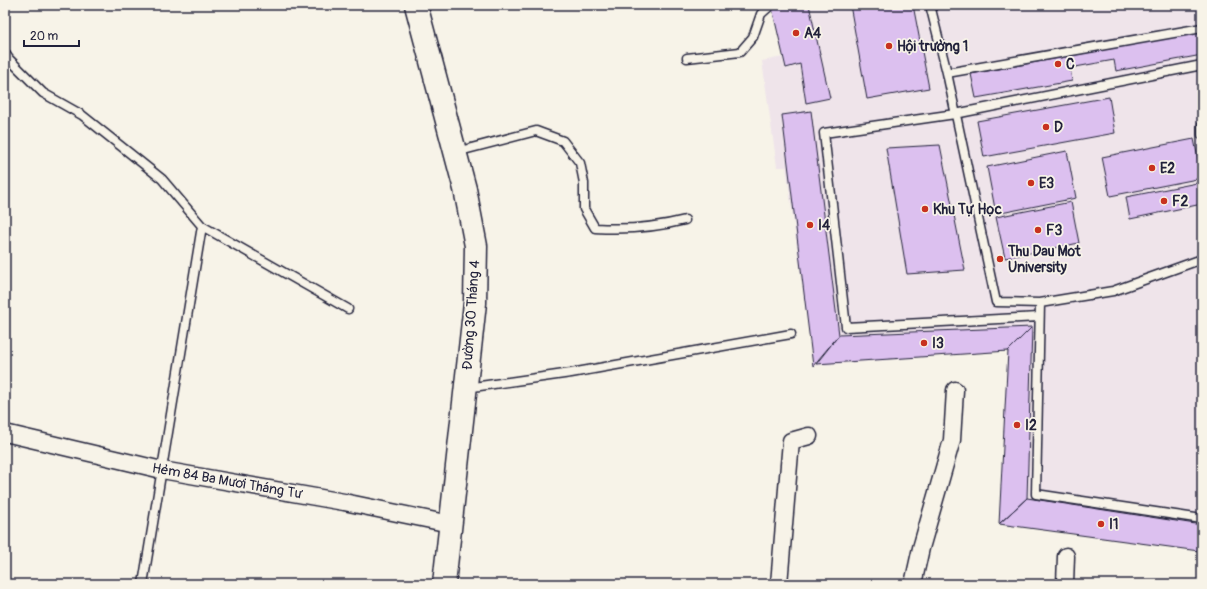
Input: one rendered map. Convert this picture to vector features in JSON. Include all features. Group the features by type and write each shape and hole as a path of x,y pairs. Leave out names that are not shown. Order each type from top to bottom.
{"main road":[{"name":"Đường 30 Tháng 4","path":"416,5 465,189 476,246 475,303 444,584"}],"street":[{"path":"913,584 923,541 952,440 955,390"},
{"name":"Hẻm 84 Ba Mươi Tháng Tư","path":"5,433 162,470 336,501 450,524"},
{"path":"779,584 791,441 809,436"},
{"path":"1065,584 1066,556"}],"lane":[{"path":"687,58 740,52 753,37 761,14 771,5"},
{"path":"930,5 947,73 996,302 1040,303 1113,291 1202,259"},
{"path":"947,73 1202,28"},
{"path":"5,53 8,59 43,93 82,115 162,179 202,226 348,309"},
{"path":"1039,317 846,327 824,133 955,114 1202,65"},
{"path":"1202,126 1202,135"},
{"path":"455,152 536,132 563,141 580,163 584,183 584,209 595,228 622,230 655,227 685,220"},
{"path":"143,584 202,226"},
{"path":"1040,303 1036,494 1202,519"},
{"path":"465,389 571,373 791,334"}],"shaded area":[{"name":"Thu Dau Mot University","path":"784,5 1202,5 1202,550 1199,551 999,524 1007,351 813,366 786,167 777,167 762,61 783,57 772,8"}],"building":[{"name":"A4","path":"784,5 809,5 830,98 806,103 800,64 786,68 772,8"},
{"name":"Hội trường 1","path":"850,5 913,5 929,88 867,99"},
{"name":"C","path":"1202,32 1202,55 1116,71 1114,60 1070,68 1072,81 976,98 971,74"},
{"name":"D","path":"1109,97 1115,133 984,157 977,121"},
{"name":"I4","path":"811,111 839,335 813,366 782,115"},
{"name":"E2","path":"1194,139 1202,178 1110,196 1102,157"},
{"name":"Khu Tự Học","path":"940,145 965,270 907,274 886,148"},
{"name":"E3","path":"1067,151 1076,198 996,214 987,167"},
{"name":"F2","path":"1202,182 1202,204 1130,219 1126,197"},
{"name":"F3","path":"1071,202 1079,243 1005,258 996,217"},
{"name":"I2","path":"1032,327 1027,498 999,524 1008,351"},
{"name":"I3","path":"1032,327 1008,351 816,364 839,335"},
{"name":"I1","path":"1027,498 1202,525 1199,551 999,524"}],"place":[{"name":"A4","path":"796,33"},
{"name":"Hội trường 1","path":"889,46"},
{"name":"C","path":"1058,64"},
{"name":"D","path":"1046,127"},
{"name":"E2","path":"1152,168"},
{"name":"E3","path":"1031,183"},
{"name":"F2","path":"1164,201"},
{"name":"Khu Tự Học","path":"925,209"},
{"name":"I4","path":"810,225"},
{"name":"F3","path":"1038,230"},
{"name":"Thu Dau Mot University","path":"1000,259"},
{"name":"I3","path":"924,343"},
{"name":"I2","path":"1017,425"},
{"name":"I1","path":"1101,524"}]}
